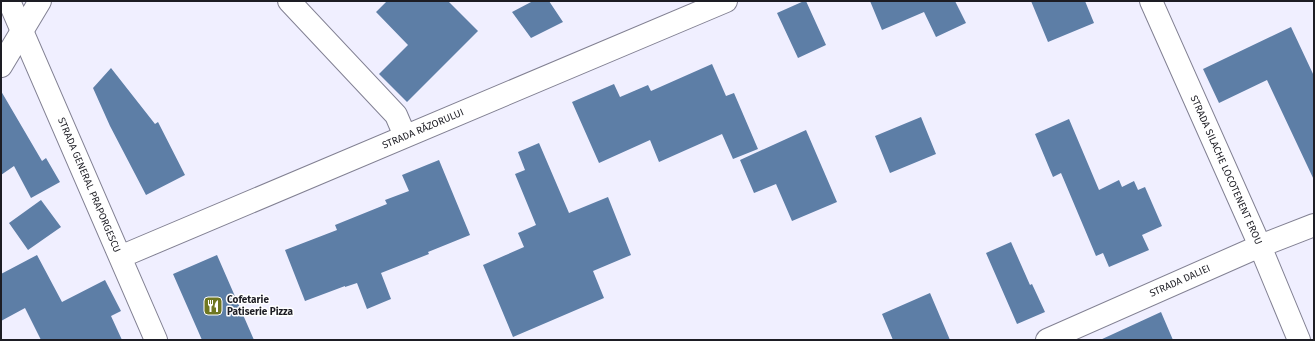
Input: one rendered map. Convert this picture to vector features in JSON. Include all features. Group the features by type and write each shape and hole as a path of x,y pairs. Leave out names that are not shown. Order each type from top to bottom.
{"street":[{"name":"STRADA GENERAL PRAPORGESCU","path":"9,1 156,340"},
{"path":"1,66 40,1"},
{"path":"289,1 396,115 405,136"},
{"name":"STRADA RĂZORULUI","path":"120,256 726,1"},
{"name":"STRADA SILACHE LOCOTENENT EROU","path":"1151,1 1260,246 1299,340"},
{"name":"STRADA DALIEI","path":"1047,340 1260,246 1314,225"}],"building":[{"path":"387,1 448,1 478,31 407,102 379,74 408,45 376,12"},
{"path":"533,1 549,1 563,22 531,38 512,12"},
{"path":"806,1 826,45 798,58 777,13"},
{"path":"870,1 955,1 966,23 936,37 924,12 882,30"},
{"path":"1031,1 1085,1 1094,23 1048,42"},
{"path":"1291,27 1314,76 1314,180 1267,80 1219,103 1203,69"},
{"path":"712,64 726,96 734,93 758,149 733,159 722,134 659,162 650,140 599,163 572,102 614,84 620,97 648,85 651,91"},
{"path":"111,68 155,124 158,122 185,175 146,195 110,126 93,88"},
{"path":"1,91 42,161 46,158 60,182 31,198 14,166 1,175"},
{"path":"921,117 936,154 890,173 875,136"},
{"path":"1069,119 1099,190 1119,180 1122,187 1134,181 1138,190 1145,187 1162,226 1142,235 1149,250 1109,267 1103,253 1096,256 1061,173 1053,177 1035,134"},
{"path":"806,130 837,202 792,221 776,184 754,193 740,160"},
{"path":"539,143 569,213 608,197 631,255 593,271 604,298 513,337 483,265 524,247 518,233 536,225 515,174 525,170 518,152"},
{"path":"439,160 470,235 428,252 429,254 381,273 391,299 367,309 357,283 305,301 285,250 337,230 335,225 387,204 385,200 409,191 402,175"},
{"path":"41,200 61,227 28,250 9,223"},
{"path":"1011,242 1030,285 1032,284 1045,312 1017,324 986,253"},
{"path":"37,255 62,302 105,280 121,311 111,316 122,340 41,340 25,308 1,321 1,274"},
{"name":"Cofetarie Patiserie Pizza","path":"217,255 254,340 202,340 173,274"},
{"path":"930,293 950,340 893,340 882,314"},
{"path":"1161,312 1173,340 1100,340"}],"place":[{"name":"Cofetarie Patiserie Pizza","path":"213,306"}]}
